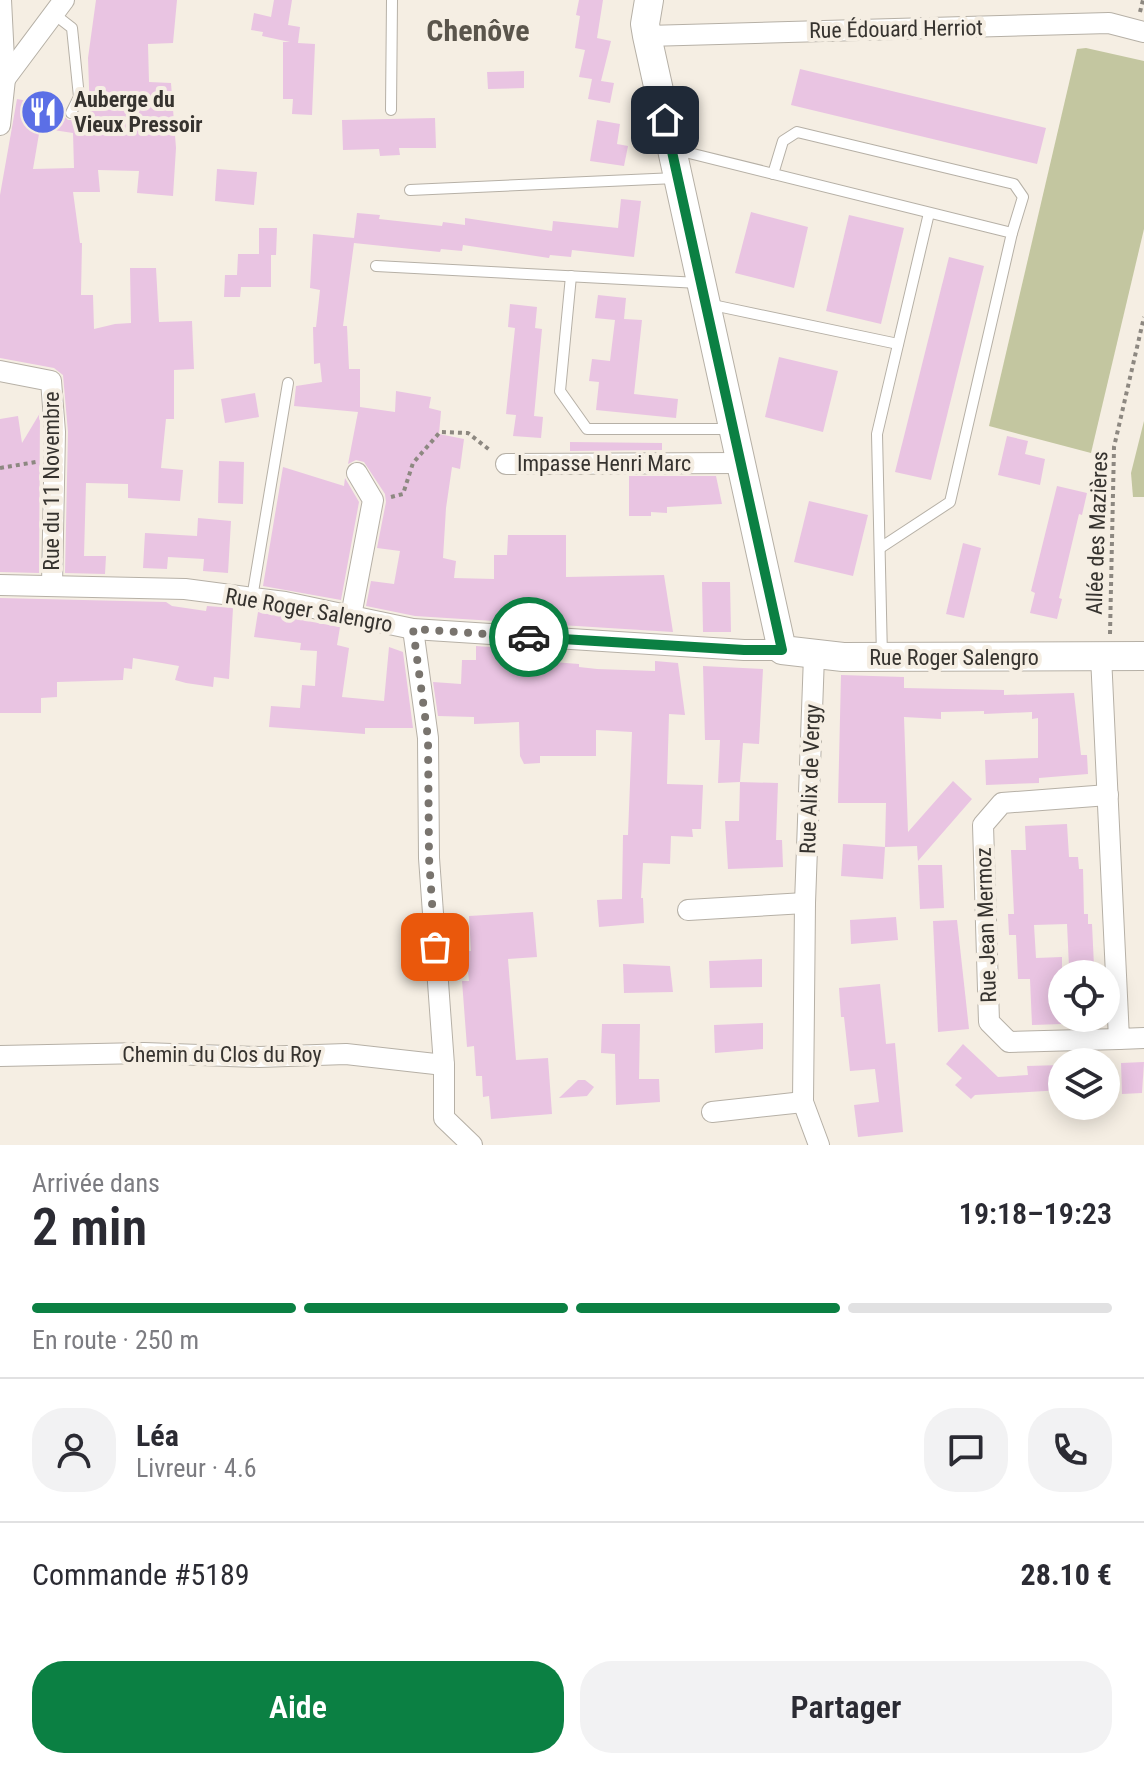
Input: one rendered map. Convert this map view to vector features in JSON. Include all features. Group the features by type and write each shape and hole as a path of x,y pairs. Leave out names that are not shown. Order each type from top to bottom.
{"street":[{"path":"0,125 5,79 1,0"},
{"path":"649,0 645,24 647,36 782,650"},
{"path":"5,79 59,7"},
{"name":"Rue Édouard Herriot","path":"647,36 1109,23 1144,32"},
{"name":"Rue du 11 Novembre","path":"0,371 51,381 55,432 52,585"},
{"name":"Impasse Henri Marc","path":"506,464 740,463"},
{"path":"351,616 373,500 357,473"},
{"name":"Rue Roger Salengro","path":"0,585 185,589 252,598 413,629 782,650 814,656 1144,656"},
{"path":"413,629 428,738 429,858 444,1065 444,1118 472,1145"},
{"name":"Rue Alix de Vergy","path":"814,656 805,903 803,1102 819,1145"},
{"path":"1105,656 1119,1039"},
{"name":"Rue Jean Mermoz","path":"1108,795 1002,803 983,825 989,1022 1009,1042 1144,1038"},
{"path":"688,910 805,903"},
{"name":"Chemin du Clos du Roy","path":"0,1056 144,1053 259,1057 346,1054 444,1065"},
{"path":"712,1112 803,1102"}],"lane":[{"path":"391,110 392,0"},
{"path":"59,7 72,28 79,97 71,113"},
{"path":"773,174 783,141 797,132 1014,184 1023,197 950,502 880,548"},
{"path":"671,148 1012,233"},
{"path":"410,190 678,177"},
{"path":"882,657 877,434 929,213"},
{"path":"376,266 571,276 703,293 898,344"},
{"path":"571,276 560,391 587,429 733,429"},
{"path":"252,598 288,383"}],"path":[{"name":"Allée des Mazières","path":"1105,656 1114,447 1144,317"},
{"name":"Impasse Henri Marc","path":"373,500 403,494 413,463 440,432 468,433 506,464"},
{"path":"0,468 34,462"}],"green space":[{"path":"1086,48 1144,61 1144,229 1091,453 989,426 1077,49"},
{"path":"1144,421 1144,497 1133,497 1131,473"}],"building":[{"path":"96,0 177,0 173,43 148,44 149,82 171,83 176,148 173,196 137,193 139,171 98,170 100,192 73,192 82,243 81,295 93,295 94,329 131,323 130,268 156,268 159,322 192,321 194,369 174,370 174,419 166,419 161,468 183,470 180,501 128,498 128,484 86,483 84,556 106,556 105,574 65,573 68,432 63,375 54,368 0,358 0,195 17,99 54,106 53,117 64,116 75,120 78,116 90,116 88,58","holes":["40,128 73,133 74,168 33,169"]},
{"path":"274,0 292,0 288,25 300,27 298,43 315,44 312,115 292,114 293,99 283,99 283,42 290,42 262,36 263,32 251,30 254,13 271,17"},
{"path":"579,0 603,0 597,38 611,41 601,81 614,83 610,103 588,99 592,79 579,77 585,50 575,48"},
{"path":"800,69 1046,128 1037,164 791,105"},
{"path":"524,71 524,88 488,89 487,72"},
{"path":"435,118 436,148 399,148 400,155 380,156 379,149 343,150 342,120"},
{"path":"597,120 620,124 617,144 628,146 624,166 590,161"},
{"path":"217,169 257,172 254,205 215,201"},
{"path":"621,199 641,201 634,257 572,250 571,257 550,255 549,258 463,245 462,251 441,249 440,252 354,243 343,326 347,326 349,369 360,369 360,407 395,412 396,391 431,397 429,408 441,411 439,434 464,439 460,469 452,467 446,508 443,558 456,561 454,578 494,579 494,555 507,555 508,535 566,535 566,577 664,575 673,632 415,616 366,606 371,581 394,584 400,551 377,548 385,494 364,462 356,460 348,464 358,412 294,406 296,386 322,382 320,363 314,364 313,327 316,327 320,290 310,288 313,234 354,238 357,213 380,215 379,219 442,226 443,222 465,225 465,218 552,231 553,221 618,228"},
{"path":"751,212 808,227 794,288 735,273"},
{"path":"849,215 904,228 881,324 826,311"},
{"path":"259,228 277,228 276,255 271,255 271,287 241,287 240,297 224,297 225,275 237,275 238,254 259,254"},
{"path":"949,257 984,266 931,480 895,472"},
{"path":"598,295 626,298 624,319 642,320 634,394 678,399 676,418 596,410 599,382 589,381 592,359 610,361 615,320 595,318"},
{"path":"510,304 537,307 535,328 542,329 534,416 543,417 541,438 513,436 516,415 506,414 515,328 508,327"},
{"path":"779,357 838,371 823,432 765,417"},
{"path":"255,393 259,417 225,423 221,399"},
{"path":"40,413 39,573 0,572 0,419 18,416 22,443"},
{"path":"1007,436 1028,441 1025,454 1045,459 1040,485 998,475"},
{"path":"570,442 662,443 662,450 570,451"},
{"path":"219,461 244,462 243,504 218,503"},
{"path":"283,467 344,486 345,478 359,502 341,600 263,586"},
{"path":"629,476 716,476 722,504 667,507 667,513 629,516"},
{"path":"1057,486 1087,493 1059,598 1062,599 1057,619 1030,613 1035,593 1031,591"},
{"path":"809,501 868,515 853,576 794,562"},
{"path":"198,518 231,521 228,573 203,571 204,559 168,557 167,569 143,568 145,533 197,536"},
{"path":"963,543 981,548 964,618 946,614"},
{"path":"702,582 730,582 731,632 703,632"},
{"path":"0,598 166,602 172,606 206,611 207,606 233,608 229,679 214,677 213,687 186,683 175,680 179,666 133,658 132,669 124,668 123,680 57,682 57,697 41,698 41,713 0,713"},
{"path":"258,612 340,627 337,645 349,648 342,697 384,701 389,647 403,652 413,728 365,728 365,734 269,727 271,706 300,708 302,685 315,686 317,651 300,650 301,643 254,637"},
{"path":"476,646 503,648 503,658 579,664 579,667 597,669 655,671 655,661 678,663 685,715 669,714 667,784 703,785 701,829 692,829 693,837 671,836 670,864 643,863 641,898 644,923 599,927 597,900 622,899 623,835 628,835 632,732 596,730 596,756 540,756 540,763 524,764 520,756 519,722 474,724 474,717 438,716 433,682 461,684 462,660 476,660"},
{"path":"703,666 763,669 759,744 743,743 740,782 718,783 720,740 705,740"},
{"path":"841,675 904,677 904,688 1004,690 1004,695 1074,693 1081,755 1087,755 1088,774 1039,778 1039,783 986,785 985,760 1038,758 1038,718 1032,719 1032,712 941,712 941,719 904,717 908,832 953,781 972,799 918,861 917,846 885,847 886,803 838,803"},
{"path":"740,782 778,783 776,840 782,840 783,867 728,869 725,821 739,821"},
{"path":"1067,824 1069,857 1078,857 1079,869 1083,869 1084,914 1088,914 1088,924 1092,924 1094,960 1069,960 1067,924 1034,925 1036,958 1062,957 1062,960 1048,960 1048,1024 1032,1025 1030,979 1018,979 1016,935 1009,935 1008,914 1014,914 1011,850 1026,850 1025,826"},
{"path":"843,844 885,847 883,879 841,876"},
{"path":"918,865 942,865 944,908 920,909"},
{"path":"533,912 537,957 508,959 516,1060 548,1058 552,1114 491,1119 489,1096 483,1097 482,1076 476,1076 474,1046 467,1047 462,981 469,981 466,951 471,951 469,916"},
{"path":"896,917 898,940 851,944 850,920"},
{"path":"957,920 969,1029 938,1032 933,921"},
{"path":"762,959 762,987 710,988 709,961"},
{"path":"623,964 670,966 673,992 624,993"},
{"path":"880,984 886,1044 895,1043 903,1132 858,1137 854,1105 879,1102 875,1069 850,1071 839,988"},
{"path":"763,1023 763,1049 715,1053 714,1025"},
{"path":"602,1024 640,1024 639,1079 659,1079 660,1102 616,1105 615,1054 601,1053"},
{"path":"963,1044 998,1077 1028,1075 1027,1066 1048,1065 1048,1091 975,1095 971,1099 955,1085 962,1078 946,1064"},
{"path":"1144,1062 1142,1093 1122,1094 1121,1063"},
{"path":"578,1080 585,1080 594,1087 587,1096 559,1098"}],"way so far":[{"path":"435,947 429,858 428,738 413,629 529,637"}],"place":[{"name":"Auberge du Vieux Pressoir","path":"43,112"}],"district":[{"name":"Chenôve","path":"478,30"}],"route":[{"path":"529,637 782,650 665,120"}]}
